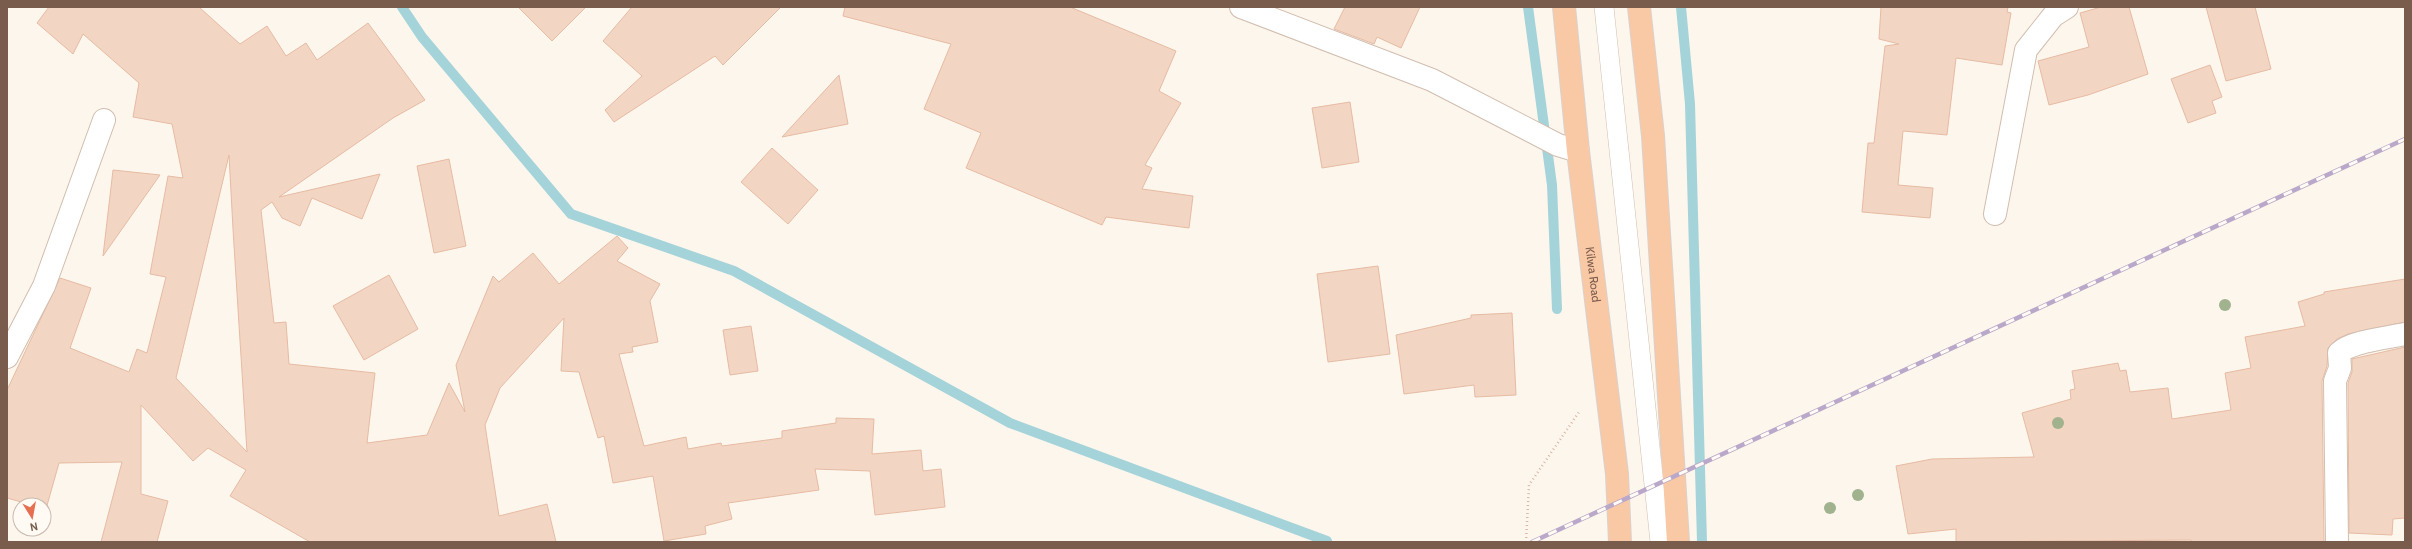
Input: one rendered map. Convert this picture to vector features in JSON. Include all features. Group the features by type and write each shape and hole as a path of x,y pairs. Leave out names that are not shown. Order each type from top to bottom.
{"highway":[{"name":"Kilwa Road","path":"1564,7 1578,151 1617,474 1620,542"},
{"path":"1639,7 1653,136 1678,542"}],"street":[{"path":"1242,7 1432,80 1546,137 1558,145 1578,151"},
{"path":"1995,214 2026,50 2053,16 2067,7"},
{"path":"7,357 44,286 104,120"},
{"path":"2337,542 2335,381 2340,368 2339,353 2344,348 2354,345 2405,334"}],"lane":[{"path":"1604,7 1660,542"}],"path":[{"path":"1526,542 1529,485 1581,409"}],"building":[{"path":"49,7 199,7 240,44 267,26 286,56 306,43 317,60 368,23 425,100 393,118 279,197 380,174 362,219 312,198 300,226 282,218 272,202 261,210 274,323 286,322 289,364 375,373 367,443 427,435 449,383 465,412 456,365 493,276 499,282 533,253 559,284 617,236 628,248 617,261 660,284 650,301 658,342 632,347 633,352 619,354 644,446 686,437 688,449 721,443 722,446 782,438 782,431 836,423 836,418 874,419 872,454 921,450 923,471 941,469 945,507 875,515 870,471 815,469 819,490 728,503 732,519 705,526 706,534 664,541 653,476 613,483 604,436 598,438 579,372 561,371 564,318 500,388 485,425 499,516 547,504 556,542 310,542 230,496 246,470 208,448 193,461 141,405 141,494 168,501 157,542 101,542 122,462 59,463 49,497 12,497 12,499 7,498 7,390 60,278 91,288 70,348 129,372 137,349 147,353 166,277 150,274 168,176 183,178 172,124 133,117 139,83 83,34 73,54 37,23","holes":["229,155 233,229 247,452 176,378"]},
{"path":"518,7 586,7 552,41"},
{"path":"632,7 781,7 723,65 715,56 614,122 605,110 642,76 603,41"},
{"path":"845,7 1070,7 1176,51 1159,91 1181,103 1145,165 1152,168 1142,189 1193,196 1189,228 1106,217 1102,225 966,168 981,133 924,109 951,44 843,16"},
{"path":"1345,7 1420,7 1401,48 1377,37 1374,44 1334,29"},
{"path":"1881,7 2008,7 2007,12 2011,13 2002,65 1956,58 1947,135 1903,131 1898,185 1933,188 1930,218 1862,212 1868,143 1874,143 1885,46 1899,44 1879,39"},
{"path":"2101,7 2129,7 2148,74 2088,95 2049,105 2038,61 2089,47 2080,13"},
{"path":"2206,7 2255,7 2271,69 2226,81"},
{"path":"2210,65 2222,97 2212,101 2216,113 2188,123 2171,79"},
{"path":"839,75 848,124 782,137"},
{"path":"1350,102 1359,162 1322,168 1312,108"},
{"path":"772,148 818,190 788,224 741,182"},
{"path":"449,159 466,246 434,253 417,166"},
{"path":"113,170 160,175 103,256"},
{"path":"1378,266 1390,354 1328,362 1317,274"},
{"path":"389,275 418,329 364,360 333,306"},
{"path":"2405,279 2405,322 2348,334 2337,339 2328,348 2327,366 2322,381 2324,542 2191,542 2191,540 1956,542 1956,529 1908,534 1896,466 1932,459 2034,457 2022,413 2071,399 2070,390 2075,389 2072,371 2118,363 2120,371 2126,370 2130,392 2168,388 2172,419 2231,410 2225,373 2251,368 2245,337 2305,326 2298,302 2324,294 2324,292"},
{"path":"1512,313 1516,395 1475,397 1474,385 1404,394 1396,335 1471,318 1471,315"},
{"path":"751,326 758,371 730,375 723,330"},
{"path":"2405,347 2405,518 2393,519 2392,535 2349,533 2348,383 2352,372 2352,359"}],"waterway":[{"path":"402,7 422,37 571,214 734,271 1010,423 1327,541"},
{"path":"1528,7 1552,185 1557,309"},
{"path":"1681,7 1690,104 1702,542"}],"railway":[{"path":"1532,542 2405,139"}]}
